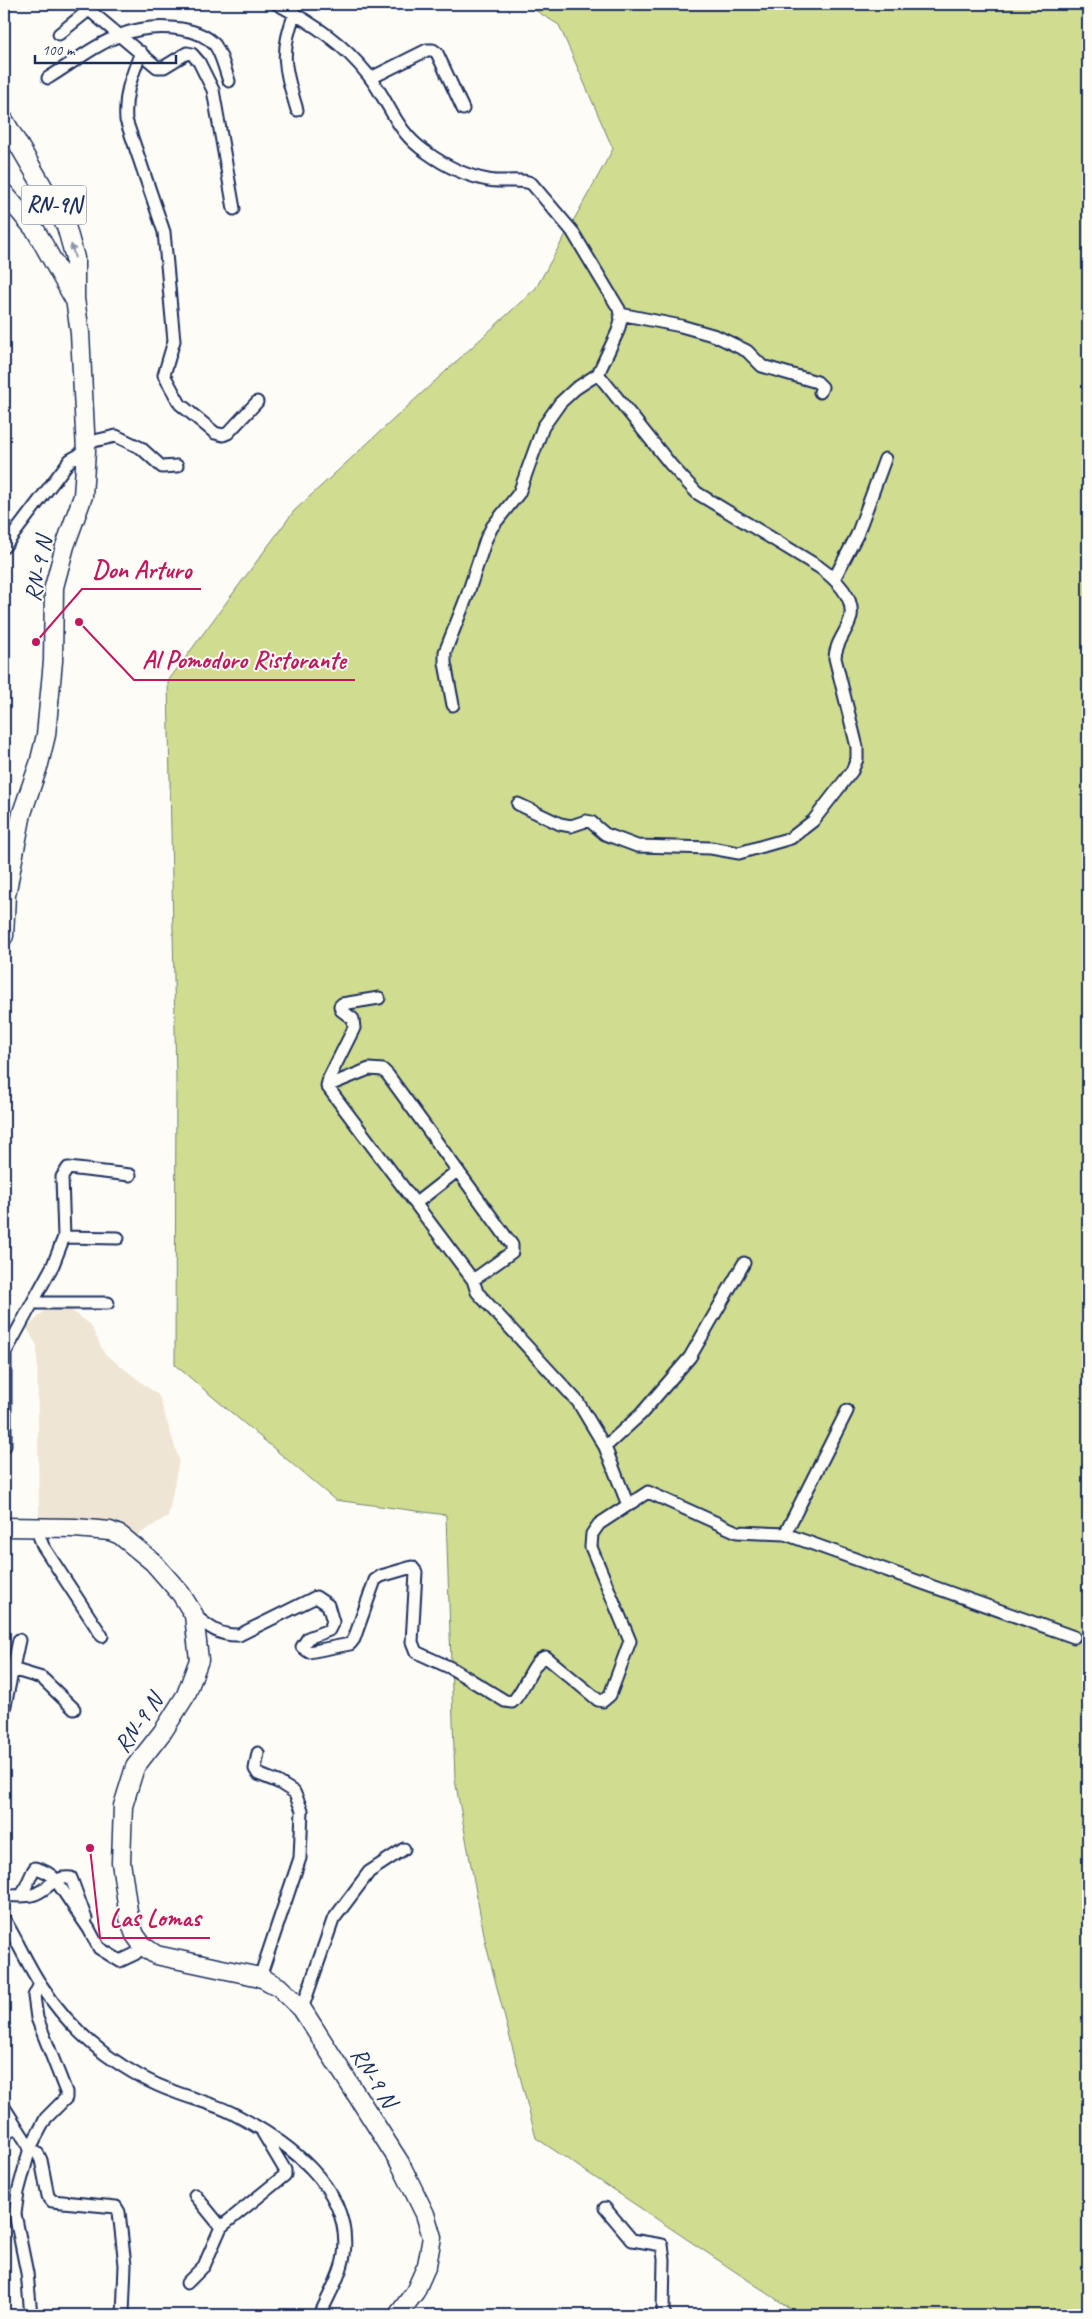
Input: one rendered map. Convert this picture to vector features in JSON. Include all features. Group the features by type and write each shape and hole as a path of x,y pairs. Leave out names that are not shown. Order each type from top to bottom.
{"main road":[{"name":"RN-9N","path":"4,120 66,226 75,258 74,299"},
{"name":"RN-9N","path":"4,192 36,231 74,299"},
{"name":"RN-9 N","path":"4,936 6,894 22,814 39,764 46,735 53,661 54,587 65,546 83,496 85,447 80,333 74,299"},
{"name":"RN-9 N","path":"4,1527 110,1531 120,1535 152,1562 180,1594 194,1615 199,1660 186,1695 164,1730 134,1767 123,1806 121,1862 134,1935 143,1946 156,1955 260,1977 278,1987 302,2009 400,2163 425,2214 432,2237 427,2265 415,2292 398,2315"}],"street":[{"path":"277,4 295,13 345,47 371,78 399,128 426,152 465,173 480,178 506,182 525,181 532,184 572,231 616,300 620,314 618,331 598,374 575,389 560,403 543,428 519,493 492,527 486,539 467,596 445,652 445,663 453,705"},
{"path":"59,34 86,7 159,68 164,67 186,53 195,56 204,68 213,90 234,208"},
{"path":"295,13 286,35 284,51 289,84 298,110"},
{"path":"48,78 120,34 138,29 163,26 202,35 214,44 219,52 229,81"},
{"path":"371,78 427,50 433,50 437,54 463,109"},
{"path":"141,52 127,88 125,103 126,120 164,232 174,341 164,375 180,404 215,433 223,435 228,433 257,402"},
{"path":"620,314 682,326 729,340 747,351 762,366 817,382 822,387 820,392"},
{"path":"518,804 560,824 571,826 586,821 591,822 604,834 637,846 711,848 739,853 791,838 813,821 852,771 856,759 857,747 835,658 836,649 850,620 852,610 848,596 834,579 819,567 698,493 671,465 598,374"},
{"path":"6,541 70,460 85,447 116,436 141,448 162,467 178,466"},
{"path":"834,579 857,536 885,459"},
{"path":"379,998 342,1004 340,1006 341,1010 352,1019 354,1028 329,1078 328,1086 473,1280 478,1292 578,1402 605,1447 628,1505"},
{"path":"328,1086 369,1068 383,1070 513,1248 512,1252 473,1280"},
{"path":"5,1446 4,1354 53,1265 64,1237 62,1177 64,1172 68,1168 130,1175"},
{"path":"416,1203 458,1171"},
{"path":"64,1237 118,1238"},
{"path":"605,1447 641,1414 690,1358 744,1263"},
{"path":"33,1303 108,1303"},
{"path":"786,1534 847,1411"},
{"path":"194,1615 216,1632 227,1635 239,1635 316,1597 328,1605 332,1622 328,1630 308,1638 302,1647 308,1652 343,1647 354,1639 375,1580 381,1576 412,1567 416,1572 412,1642 416,1652 451,1668 505,1701 512,1702 518,1697 538,1660 546,1657 598,1700 604,1701 610,1695 630,1641 591,1547 592,1534 599,1524 648,1492 737,1532 786,1534 1074,1637"},
{"path":"36,1528 43,1546 102,1636"},
{"path":"4,1710 19,1640"},
{"path":"12,1669 42,1678 74,1710"},
{"path":"258,1753 255,1769 258,1774 278,1782 294,1792 302,1810 300,1858 260,1977"},
{"path":"302,2009 332,1920 369,1872 404,1849"},
{"path":"22,1895 35,1868 50,1874 89,1929 99,1948 120,1960 135,1954 143,1946"},
{"path":"4,1896 32,1896 55,1879"},
{"path":"4,1920 40,1984 75,2027 104,2053 137,2076 230,2112 261,2129 287,2148 323,2180 341,2217 344,2236 344,2256 338,2275 320,2315"},
{"path":"31,2315 27,2273 15,2214 18,2192 30,2148 46,2118 66,2098 66,2092 38,2018 34,1996 40,1984"},
{"path":"4,2107 30,2148 41,2160 48,2196 52,2200 116,2207 125,2265 123,2315"},
{"path":"4,2137 15,2125"},
{"path":"187,2283 204,2266 221,2227 285,2175 286,2170 261,2129"},
{"path":"195,2195 221,2227"},
{"path":"605,2208 632,2240 662,2245 664,2259 663,2310 665,2315"}],"shaded area":[{"path":"69,1309 90,1324 104,1353 159,1396 179,1460 168,1516 136,1536 116,1529 39,1521 37,1346 27,1328 44,1311"}],"green space":[{"path":"525,4 1088,4 1088,2315 800,2315 536,2138 486,1945 455,1780 446,1515 335,1500 175,1365 176,1079 168,681 294,511 536,288 613,149 559,25"}],"place":[{"name":"Al Pomodoro Ristorante","path":"79,622"},
{"name":"Don Arturo","path":"36,642"},
{"name":"Las Lomas","path":"90,1848"}]}
